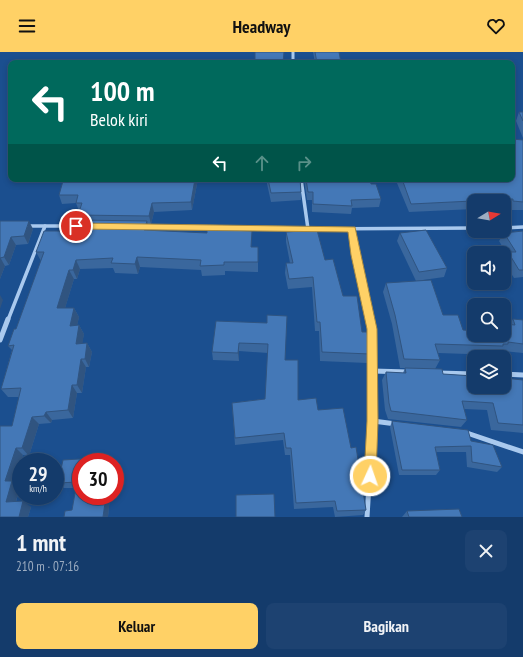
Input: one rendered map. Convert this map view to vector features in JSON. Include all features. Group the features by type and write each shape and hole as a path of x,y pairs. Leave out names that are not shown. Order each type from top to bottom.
{"street":[{"path":"301,182 308,229"},
{"path":"23,226 85,226"},
{"path":"0,340 45,226"},
{"path":"141,227 308,229 467,228"},
{"path":"511,228 523,228"},
{"path":"352,229 355,255 372,329 373,421 367,517"},
{"path":"373,371 412,372"},
{"path":"435,373 467,374"},
{"path":"511,374 523,375"},
{"path":"373,421 404,424"},
{"path":"460,431 480,436 506,448 523,452"}],"building":[{"path":"255,52 284,52 283,60 255,60"},
{"path":"315,52 339,52 340,60 316,60"},
{"path":"519,112 523,112 523,121"},
{"path":"515,139 523,140 523,202 513,201 513,199 511,199 511,194 467,194 467,201 411,204 403,182 515,182"},
{"path":"63,182 194,182 191,202 152,203 149,216 78,215 82,203 76,203 78,195 59,195"},
{"path":"269,182 300,182 301,192 271,193"},
{"path":"306,182 371,182 371,184 376,184 381,199 351,200 352,206 313,204 313,192 308,192"},
{"path":"75,220 147,221 144,230 207,233 207,229 252,231 251,247 258,247 258,262 224,262 224,265 200,266 201,260 137,257 135,264 111,263 113,258 76,260 73,270 69,270 57,308 74,308 70,326 79,325 76,344 87,343 85,359 81,359 77,385 72,385 68,410 46,412 44,416 32,417 22,448 16,448 14,453 12,453 12,460 5,481 12,481 6,502 12,502 12,505 22,505 19,517 0,517 0,426 12,426 21,388 1,389 14,345 8,346 14,329 16,329 44,252 36,252 44,231 71,231"},
{"path":"0,221 29,221 24,236 11,237 4,257 0,258"},
{"path":"317,230 325,260 333,259 343,296 357,296 362,332 367,332 370,354 322,352 320,322 317,322 313,277 289,279 286,263 293,263 286,232"},
{"path":"426,230 447,268 419,272 400,233"},
{"path":"523,231 523,270 519,270 511,257 511,252 516,252 507,238 511,238 511,232"},
{"path":"431,280 443,315 458,315 463,330 467,330 467,342 508,342 508,344 503,344 503,346 435,344 440,360 404,359 395,315 386,283"},
{"path":"267,315 287,316 285,360 298,360 298,400 316,398 318,410 343,408 351,448 356,447 366,510 337,511 335,501 296,503 291,448 286,448 284,433 235,438 232,403 265,399 268,344 239,343 238,353 212,352 216,321 267,323"},
{"path":"513,319 523,320 523,344 508,342 511,342 511,325 515,325"},
{"path":"405,368 442,369 443,374 467,376 467,394 511,394 511,379 523,380 523,425 498,423 493,403 462,401 467,420 391,411 386,372 406,373"},
{"path":"392,421 468,430 471,441 493,445 502,467 472,462 471,446 435,447 440,470 402,470"},
{"path":"72,459 72,482 64,483 64,460"},
{"path":"274,494 275,517 236,517 236,495"},
{"path":"73,505 105,505 103,517 64,517 65,511 72,510"},
{"path":"459,509 462,517 409,517 407,511"}],"route":[{"path":"76,226 352,229 355,255 372,329 373,421 370,476"}]}
